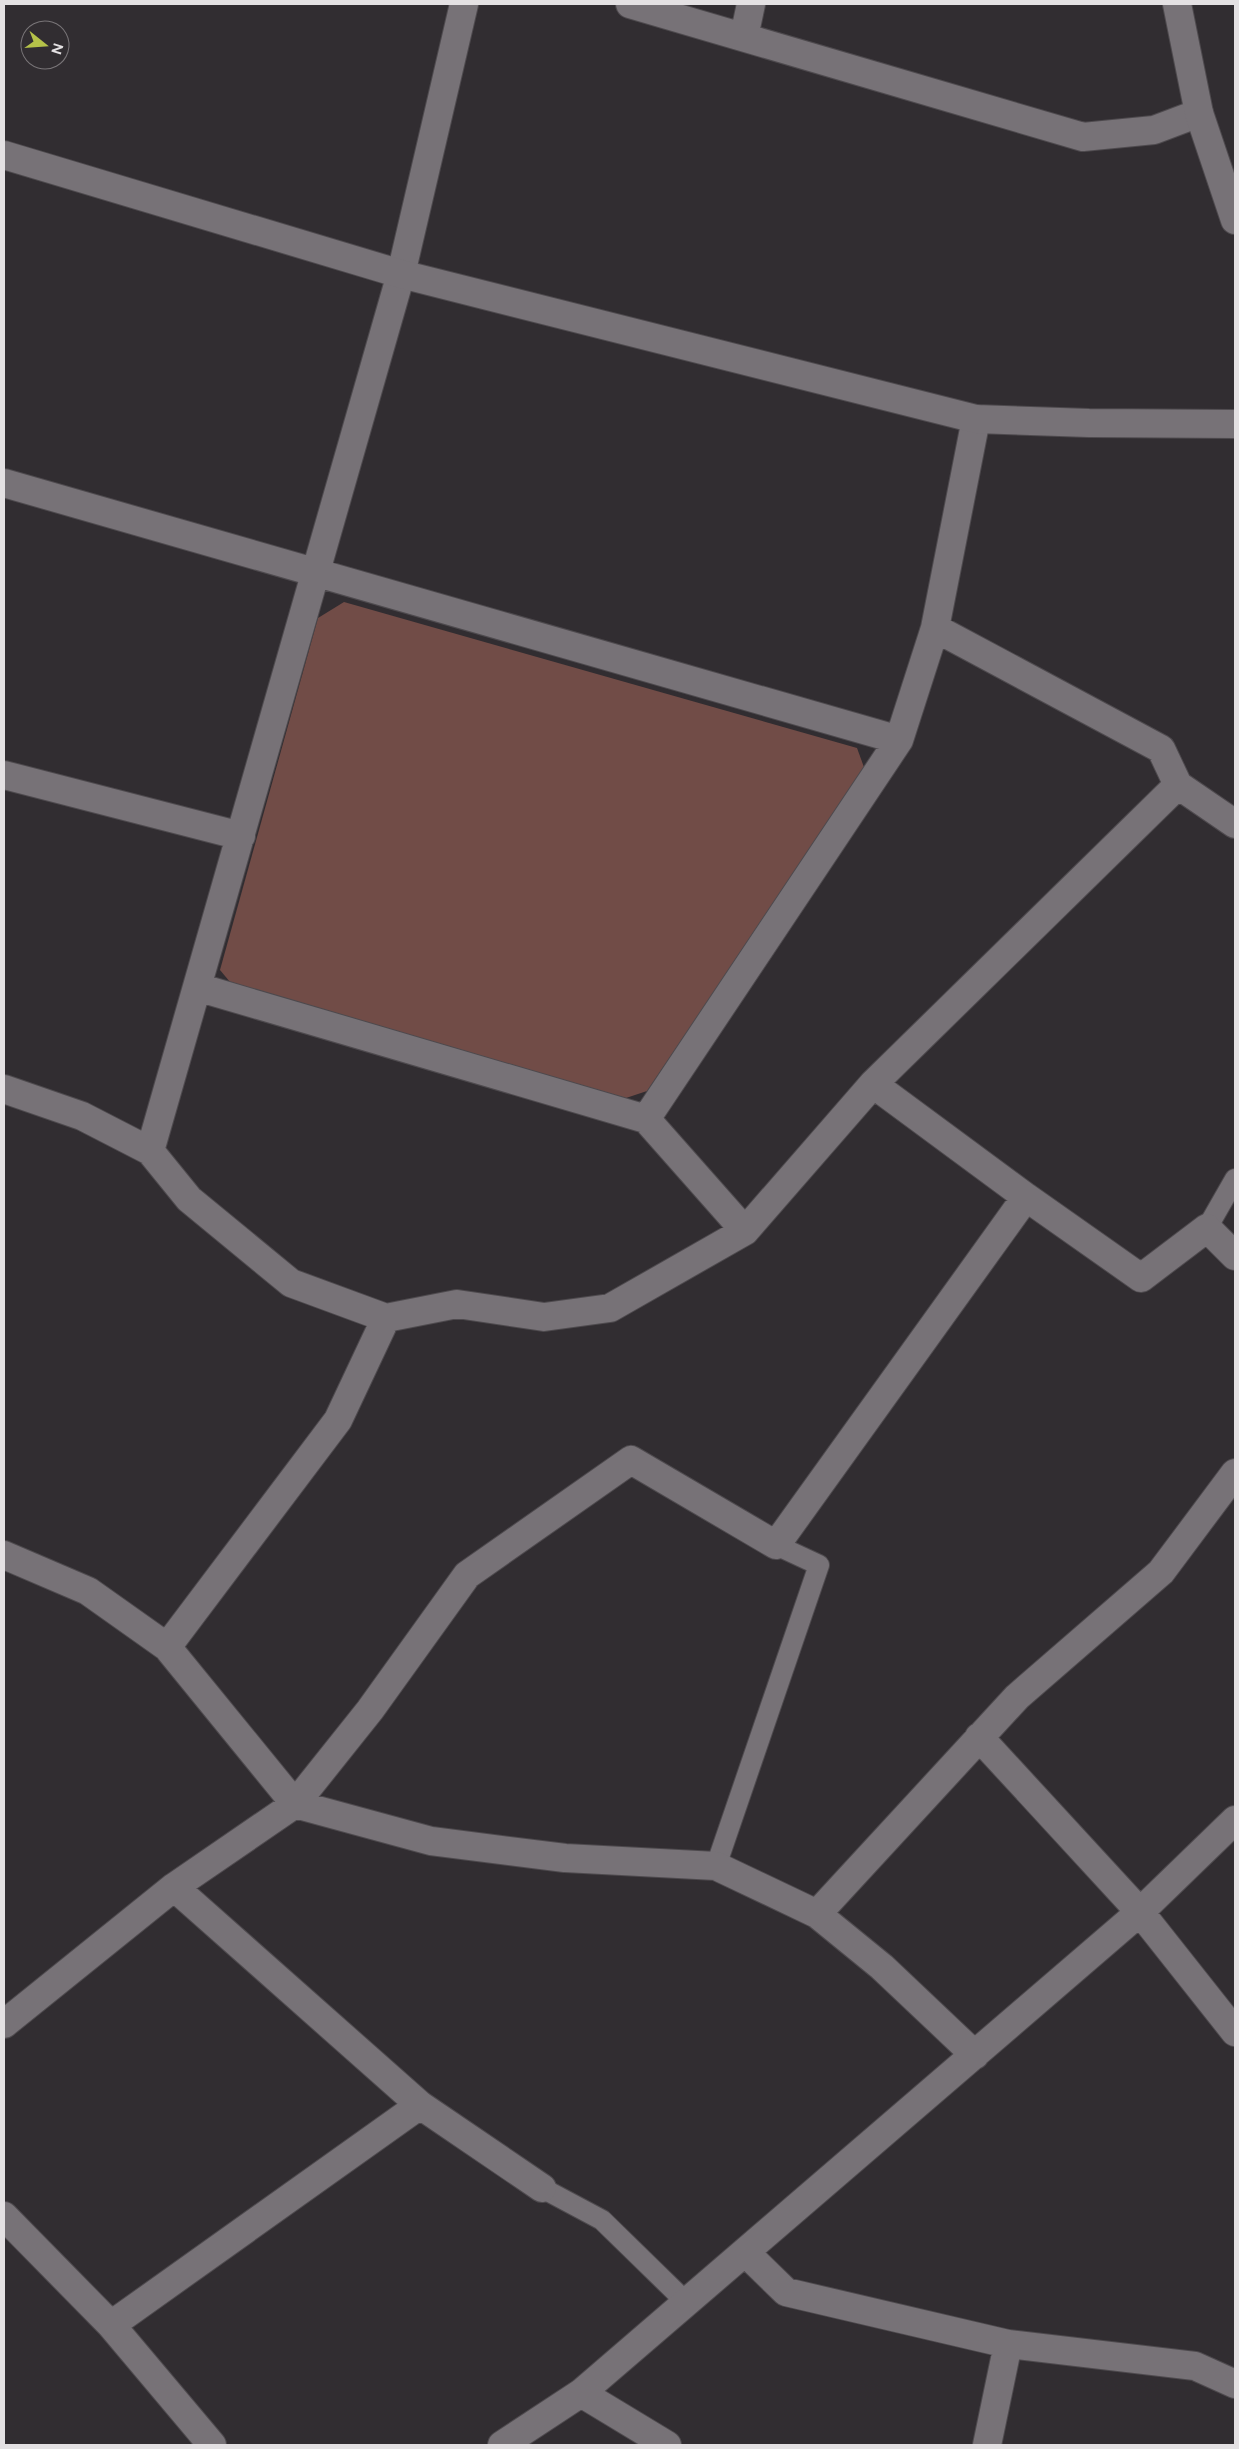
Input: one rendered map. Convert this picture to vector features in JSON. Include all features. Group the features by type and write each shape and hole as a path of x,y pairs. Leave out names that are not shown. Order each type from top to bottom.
{"street":[{"path":"150,1151 401,274 464,4"},
{"path":"630,4 1083,137 1154,130 1199,113"},
{"path":"744,37 751,4"},
{"path":"1177,4 1199,113 1228,181 1235,220"},
{"path":"4,155 401,274 976,419 1089,423 1235,424"},
{"path":"646,1119 899,740 935,628 976,419"},
{"path":"4,483 899,740"},
{"path":"935,628 1161,748 1178,785 1235,824"},
{"path":"4,775 240,836"},
{"path":"4,1089 82,1116 150,1151 189,1199 291,1283 386,1318 457,1304 544,1318 610,1308 746,1231 873,1084 1178,785"},
{"path":"197,988 646,1119 746,1231"},
{"path":"873,1084 1026,1197 1141,1278 1207,1228 1235,1256"},
{"path":"4,2024 174,1887 295,1804 370,1710 467,1575 631,1460 776,1545 1026,1197"},
{"path":"167,1647 338,1420 386,1318"},
{"path":"817,1914 1017,1697 1162,1572 1235,1473"},
{"path":"4,1555 88,1591 167,1647 295,1804 431,1841 565,1858 716,1866 817,1914 882,1967 975,2055"},
{"path":"979,1737 1140,1912 1235,2032"},
{"path":"502,2445 581,2393 1140,1912 1235,1820"},
{"path":"174,1887 420,2105 542,2188"},
{"path":"111,2325 420,2105"},
{"path":"4,2216 111,2325 212,2445"},
{"path":"745,2252 786,2292 1008,2344 1195,2366 1235,2384"},
{"path":"987,2445 1008,2344"},
{"path":"581,2393 667,2445"}],"lane":[{"path":"1207,1228 1235,1179"},
{"path":"716,1866 819,1565 776,1545"},
{"path":"542,2188 602,2220 687,2302"}],"shaded area":[{"path":"344,602 857,748 865,770 647,1091 626,1098 235,988 220,970 318,618"}]}
